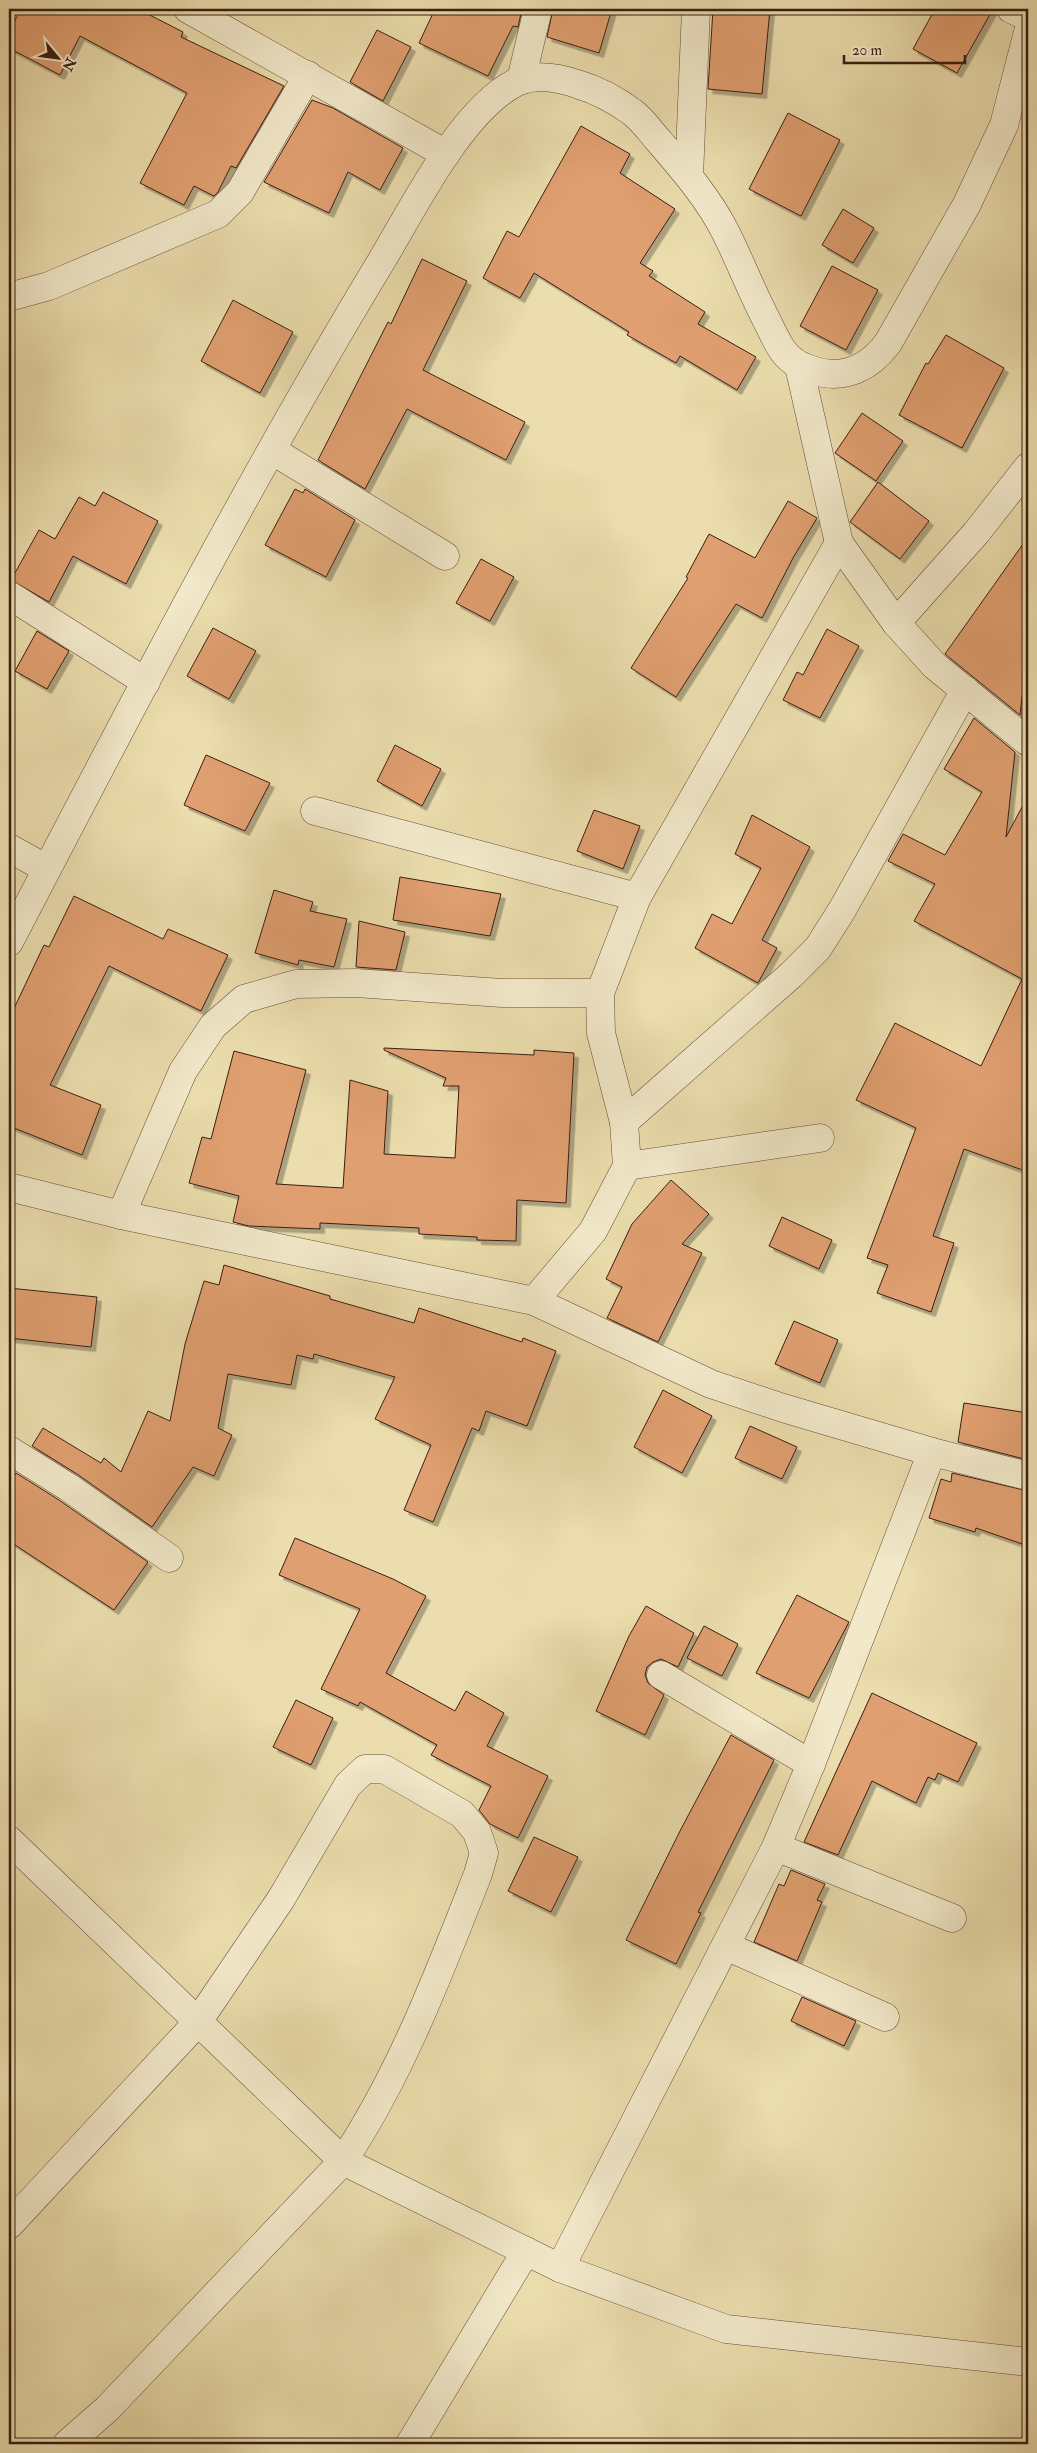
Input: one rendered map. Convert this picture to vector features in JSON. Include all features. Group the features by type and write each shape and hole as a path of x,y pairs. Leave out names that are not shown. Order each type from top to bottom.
{"street":[{"path":"521,80 538,9"},
{"path":"689,176 696,9"},
{"path":"1010,9 1028,17"},
{"path":"192,10 446,154"},
{"path":"9,942 196,586 352,310 446,154 477,112 496,94 521,80 545,77 571,82 596,90 635,113 689,176 724,230 784,352 799,366 822,373 844,375 864,366 877,357 888,343 967,204 1004,125 1028,32"},
{"path":"9,297 49,286 218,214 240,192 308,75"},
{"path":"799,366 839,543 896,623 935,666 1028,742"},
{"path":"273,451 445,556"},
{"path":"896,623 976,532 1028,467"},
{"path":"534,1301 593,1231 627,1166 624,1122 601,1033 600,993 637,897 839,543"},
{"path":"9,595 146,682"},
{"path":"624,1122 791,975 818,948 842,910 965,690"},
{"path":"315,811 637,897"},
{"path":"9,848 47,869"},
{"path":"121,1215 183,1071 213,1026 244,999 296,984 356,982 502,993 600,993"},
{"path":"627,1166 820,1138"},
{"path":"9,1187 121,1215 534,1301 711,1384 783,1408 932,1452 1028,1476"},
{"path":"9,1450 68,1487 169,1558"},
{"path":"560,2268 776,1847 811,1764 932,1452"},
{"path":"661,1675 811,1764"},
{"path":"9,2225 197,2023 281,1900 348,1785 366,1769 384,1769 462,1814 477,1832 484,1853 478,1874 408,2045 383,2097 343,2161 106,2409 67,2444"},
{"path":"9,1840 197,2023 343,2161 560,2268 726,2330 1028,2362"},
{"path":"776,1847 952,1918"},
{"path":"726,1946 885,2017"},
{"path":"422,2440 526,2252"}],"building":[{"path":"21,9 138,9 183,32 181,37 284,86 236,168 231,166 218,192 214,196 194,186 184,205 140,183 187,93 80,36 60,75 9,48 9,32"},
{"path":"435,9 522,9 518,27 513,26 488,76 419,43"},
{"path":"553,9 612,9 599,53 547,37"},
{"path":"713,9 770,9 762,94 708,89"},
{"path":"935,9 993,9 957,73 913,49"},
{"path":"377,30 411,47 383,101 350,82"},
{"path":"312,100 333,108 403,148 380,190 348,172 329,213 264,182"},
{"path":"788,113 840,140 801,216 749,189"},
{"path":"581,126 630,154 620,173 675,209 640,263 653,271 649,276 705,312 698,324 756,357 737,390 680,356 676,363 627,335 629,332 534,273 520,298 483,278 507,231 519,237"},
{"path":"843,209 874,228 853,263 822,245"},
{"path":"422,259 467,281 423,370 525,422 506,460 407,409 365,489 318,460 388,322 391,324"},
{"path":"832,266 878,290 846,350 800,326"},
{"path":"233,300 293,332 260,393 201,361"},
{"path":"946,335 1004,368 962,448 899,415 926,363 928,364"},
{"path":"862,413 903,441 876,481 835,453"},
{"path":"878,482 929,521 900,559 850,522"},
{"path":"295,489 303,493 305,489 355,520 326,577 265,545"},
{"path":"103,492 158,521 126,584 73,556 49,602 11,580 39,530 55,539 79,497 95,506"},
{"path":"788,501 817,518 793,558 762,618 736,604 676,697 631,668 688,578 686,577 709,534 755,558"},
{"path":"1028,537 1028,642 1020,715 945,654"},
{"path":"481,559 514,577 490,621 456,603"},
{"path":"213,628 256,651 229,699 187,676"},
{"path":"827,629 859,646 820,718 783,700 797,672 803,675"},
{"path":"37,631 69,651 47,689 15,671"},
{"path":"974,718 1015,752 1006,837 1028,796 1028,1172 964,1149 933,1236 954,1243 931,1312 877,1293 888,1265 867,1258 916,1128 856,1100 895,1023 981,1066 1022,979 914,921 935,884 888,861 903,834 945,855 982,792 944,769"},
{"path":"395,745 441,769 422,806 377,781"},
{"path":"206,755 270,783 245,831 184,805"},
{"path":"594,810 640,826 623,869 577,851"},
{"path":"752,815 810,847 762,940 777,948 758,983 695,948 712,914 732,924 761,868 735,854"},
{"path":"400,877 501,894 490,936 393,920"},
{"path":"274,890 313,902 310,911 347,919 334,967 299,960 298,965 255,953"},
{"path":"74,896 163,939 168,929 228,955 201,1011 109,966 50,1085 101,1105 82,1155 9,1126 9,1019 44,945 49,947"},
{"path":"359,921 405,932 396,970 356,967"},
{"path":"384,1048 534,1055 534,1050 574,1053 566,1203 517,1200 516,1241 477,1240 477,1237 419,1234 419,1228 320,1223 320,1229 249,1226 233,1222 239,1196 189,1183 202,1137 211,1139 234,1051 306,1070 276,1184 343,1188 350,1080 388,1091 384,1154 455,1158 459,1086 443,1086 446,1078 384,1050"},
{"path":"671,1180 709,1214 682,1244 702,1253 658,1342 607,1318 622,1287 606,1279 632,1224"},
{"path":"782,1217 832,1240 819,1269 769,1246"},
{"path":"224,1265 330,1296 330,1299 414,1323 419,1308 522,1342 523,1338 556,1351 527,1426 486,1411 479,1431 472,1428 433,1522 404,1510 431,1445 375,1419 395,1377 314,1354 313,1359 297,1355 291,1385 228,1374 218,1428 232,1435 214,1476 193,1467 152,1527 77,1474 32,1446 43,1428 101,1463 104,1458 121,1472 148,1411 170,1421 185,1344 204,1281 219,1285"},
{"path":"9,1288 97,1297 91,1347 9,1338"},
{"path":"794,1321 838,1340 820,1383 775,1364"},
{"path":"663,1390 712,1416 682,1473 634,1447"},
{"path":"964,1403 1028,1413 1028,1460 958,1442"},
{"path":"750,1426 797,1447 782,1479 735,1458"},
{"path":"16,1473 59,1500 148,1562 114,1610 9,1541 9,1484"},
{"path":"952,1473 1028,1491 1028,1546 976,1528 975,1532 929,1518 941,1479 951,1482"},
{"path":"295,1538 393,1579 426,1596 386,1673 455,1711 466,1691 504,1713 487,1746 548,1776 518,1838 490,1824 479,1810 491,1786 431,1755 437,1745 360,1702 358,1706 321,1689 360,1609 279,1575"},
{"path":"797,1595 849,1622 809,1698 756,1673"},
{"path":"646,1606 694,1633 678,1667 661,1659 647,1667 645,1675 648,1683 664,1695 645,1735 596,1711 629,1636"},
{"path":"704,1626 738,1644 722,1676 687,1658"},
{"path":"872,1693 977,1743 958,1782 938,1773 935,1780 928,1777 916,1803 872,1781 838,1855 804,1842"},
{"path":"296,1700 333,1718 311,1765 273,1747"},
{"path":"731,1735 774,1760 698,1912 701,1913 676,1964 626,1940 681,1829"},
{"path":"534,1837 578,1857 551,1912 508,1891"},
{"path":"791,1870 825,1884 817,1900 822,1902 797,1961 754,1942 779,1884 784,1886"},
{"path":"802,1997 856,2021 844,2046 791,2021"}]}
